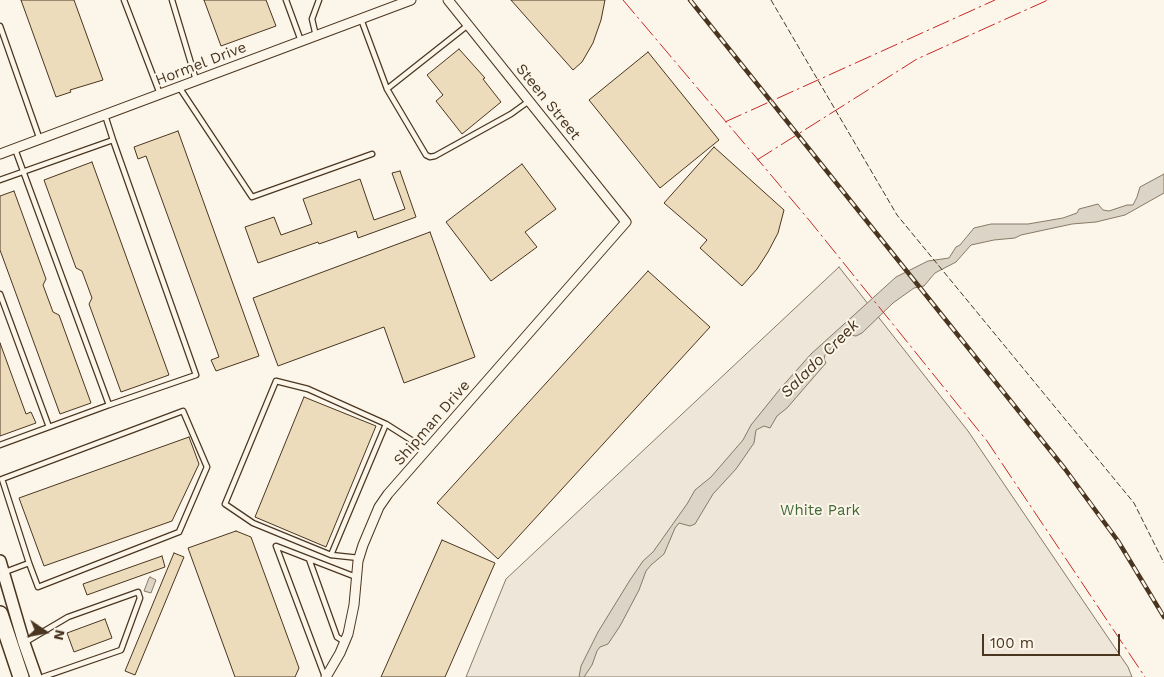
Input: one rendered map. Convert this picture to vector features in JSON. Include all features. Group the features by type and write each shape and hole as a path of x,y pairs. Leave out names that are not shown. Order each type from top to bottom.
{"highway":[{"path":"0,614 20,677"}],"main road":[{"path":"2,567 36,677"}],"street":[{"name":"Hormel Drive","path":"0,154 412,0"},
{"name":"Steen Street","path":"448,0 626,222"},
{"name":"Shipman Drive","path":"325,677 345,642 351,621 359,558 379,507 388,494 626,222"}],"lane":[{"path":"124,0 160,94"},
{"path":"172,0 196,81"},
{"path":"286,0 301,42"},
{"path":"316,36 312,19 319,0"},
{"path":"361,19 387,89 426,155 430,157 511,114 529,101"},
{"path":"387,89 468,25"},
{"path":"0,26 40,140"},
{"path":"179,87 252,197 372,154"},
{"path":"0,445 196,375 105,115"},
{"path":"0,180 113,140"},
{"path":"15,149 109,405"},
{"path":"0,294 49,427"},
{"path":"359,558 331,555 253,523 225,504 276,381 308,389 386,424 427,450"},
{"path":"182,411 207,466 179,532 38,586 29,563 2,480 182,411"},
{"path":"331,555 386,424"},
{"path":"325,677 276,546 356,578"},
{"path":"309,559 337,637 345,642"},
{"path":"2,567 29,563"},
{"path":"24,643 68,617 138,592 140,598 121,650 43,677"}],"green space":[{"name":"White Park","path":"839,267 968,431 1128,667 1132,677 466,677 506,579"}],"water":[{"name":"Salado Creek","path":"1164,174 1164,193 1125,215 1096,222 1072,224 1015,238 971,245 956,262 935,273 924,286 914,288 893,303 862,333 856,336 844,334 825,355 826,363 787,408 777,416 770,428 764,426 756,430 754,443 736,469 713,494 695,524 690,526 679,523 675,528 664,554 646,571 639,590 620,626 608,644 600,647 597,651 592,665 584,677 579,677 581,666 598,632 630,580 643,561 653,552 695,490 711,477 743,440 751,425 811,354 896,277 928,261 949,258 956,247 960,245 974,228 991,224 1028,224 1063,218 1077,213 1079,209 1098,204 1103,210 1109,211 1133,205 1140,187"},
{"path":"150,577 156,580 151,593 144,591"}],"building":[{"path":"21,0 74,0 103,80 70,90 71,92 56,97"},
{"path":"204,0 266,0 276,26 221,46"},
{"path":"511,0 605,0 601,20 593,43 582,62 573,70"},
{"path":"459,49 485,78 483,79 501,102 462,134 436,101 443,95 427,75"},
{"path":"648,52 719,140 660,188 589,100"},
{"path":"178,131 259,356 216,371 211,360 219,357 146,156 138,159 134,147"},
{"path":"714,147 784,210 778,233 768,252 757,269 742,286 700,248 707,240 664,203"},
{"path":"92,162 169,375 121,392 89,304 92,298 82,271 76,268 44,180"},
{"path":"522,164 556,209 525,232 537,247 491,281 446,222"},
{"path":"400,171 416,217 358,238 356,231 258,263 245,227 274,217 281,235 312,224 303,199 360,179 374,220 405,209 392,173"},
{"path":"14,191 46,279 43,285 53,312 59,315 91,403 60,414 0,250 0,196"},
{"path":"430,232 475,357 404,383 384,327 278,366 253,298"},
{"path":"648,271 710,327 498,559 437,503"},
{"path":"0,343 26,414 31,412 36,423 0,436"},
{"path":"304,397 376,426 326,547 255,517"},
{"path":"189,437 199,464 172,521 44,566 19,498"},
{"path":"236,531 251,537 299,668 295,677 235,677 188,548"},
{"path":"442,540 495,563 445,677 381,677"},
{"path":"174,553 184,557 135,675 125,671"},
{"path":"162,556 165,567 87,595 83,584"},
{"path":"105,619 112,638 74,652 67,633"}],"railway":[{"path":"690,0 1065,469 1118,541 1164,617"}],"fence":[{"path":"771,0 897,215 1134,503 1164,563"}],"power":[{"path":"623,0 809,220 987,441 1145,677"},
{"path":"725,122 995,0"},
{"path":"757,160 917,59 1048,0"}]}
